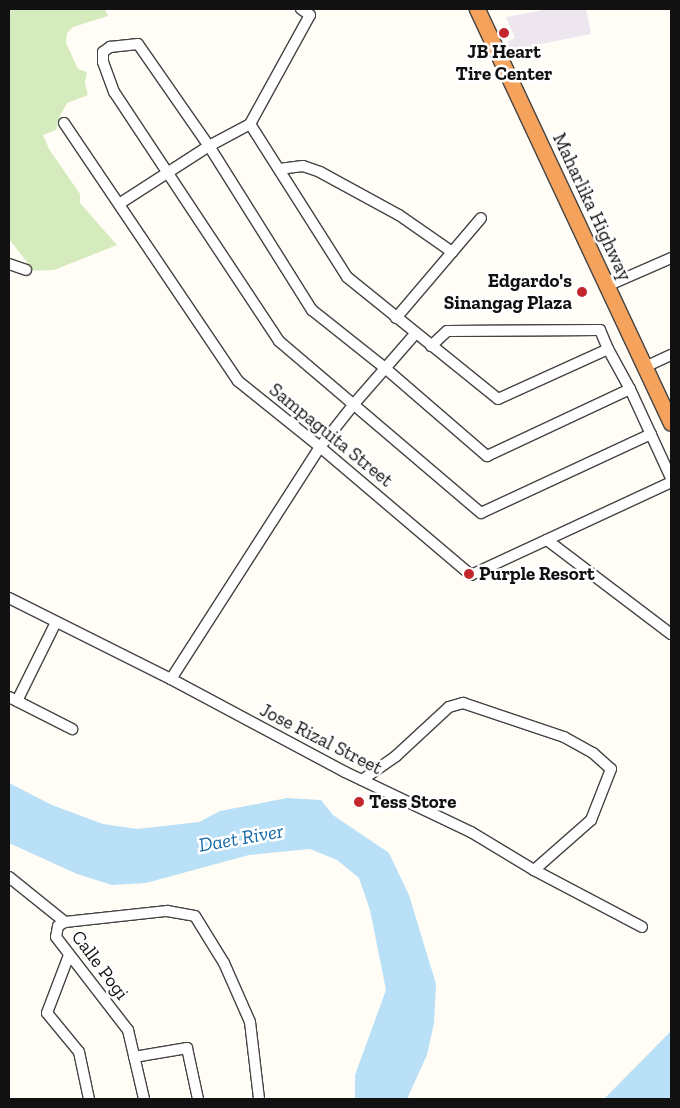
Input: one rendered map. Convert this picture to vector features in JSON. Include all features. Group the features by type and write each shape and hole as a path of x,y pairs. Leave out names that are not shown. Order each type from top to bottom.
{"highway":[{"name":"Maharlika Highway","path":"477,9 671,422"}],"street":[{"path":"119,204 210,146 250,124 310,15 301,9"},
{"path":"630,389 487,456 386,368 312,310 210,146 138,44 110,47 103,52 103,62 114,92 279,341 481,512 651,434"},
{"name":"Sampaguita Street","path":"64,123 238,381 320,446 471,575 671,482"},
{"path":"250,124 347,277 498,399 608,350"},
{"path":"279,169 303,166 320,172 399,215 452,252"},
{"path":"396,318 481,218"},
{"path":"607,286 671,258"},
{"path":"9,264 26,270"},
{"path":"431,346 447,331 600,330 608,350 630,389 671,478"},
{"path":"170,679 320,446 354,404 416,334"},
{"path":"645,367 671,355"},
{"path":"547,540 671,634"},
{"name":"Jose Rizal Street","path":"9,598 170,679 362,780 471,832 534,870 642,927"},
{"path":"56,622 13,699 72,729"},
{"path":"362,780 396,756 449,707 463,703 564,737 593,752 612,769 591,820 534,870"},
{"name":"Calle Pogi","path":"9,878 65,922 58,926 55,933 69,955 128,1030 144,1099"},
{"path":"65,922 167,911 195,916 224,963 250,1022 259,1099"},
{"path":"69,955 46,1013 79,1052 89,1099"},
{"path":"134,1057 187,1048 198,1099"}],"shaded area":[{"path":"549,9 586,9 591,34 531,46 507,55 503,44 515,38 506,17"}],"green space":[{"path":"9,9 105,9 108,16 73,27 67,33 66,43 78,69 87,72 85,83 88,95 67,103 60,116 56,130 43,135 49,149 80,194 80,203 117,245 54,270 23,271 27,262 9,239"}],"water":[{"name":"Daet River","path":"9,783 52,805 103,824 137,829 199,822 220,811 287,798 321,800 333,815 389,853 409,895 436,984 434,1023 427,1055 407,1099 355,1099 355,1075 386,990 370,910 359,878 337,860 310,849 249,855 146,883 112,885 77,874 9,843"},
{"path":"671,1031 671,1099 604,1099"}],"place":[{"name":"JB Heart Tire Center","path":"504,33"},
{"name":"Edgardo's Sinangag Plaza","path":"582,292"},
{"name":"Purple Resort","path":"469,574"},
{"name":"Tess Store","path":"359,802"}]}
